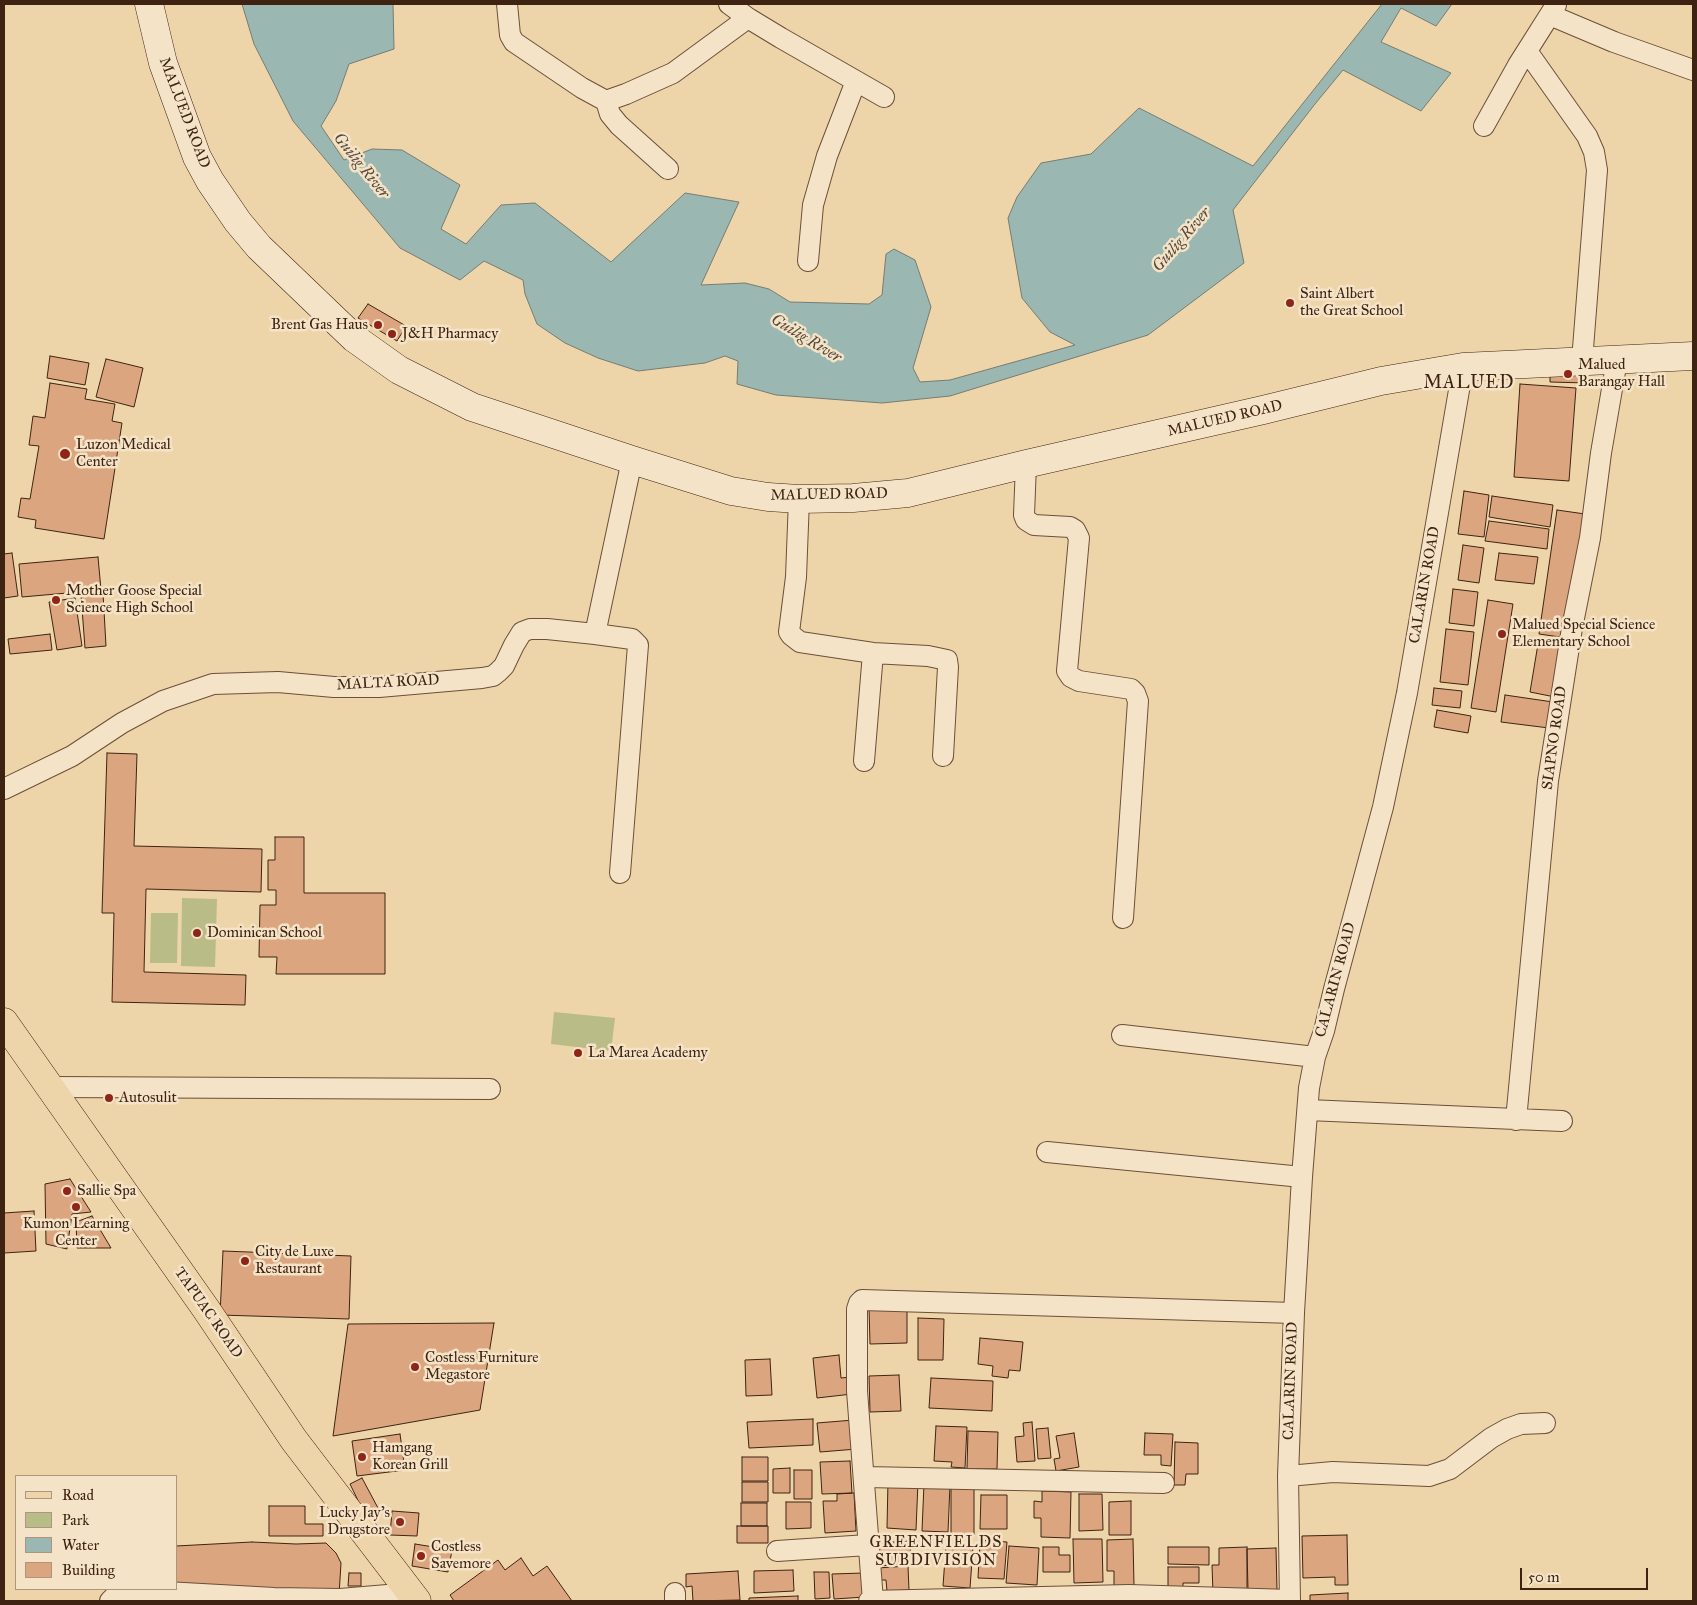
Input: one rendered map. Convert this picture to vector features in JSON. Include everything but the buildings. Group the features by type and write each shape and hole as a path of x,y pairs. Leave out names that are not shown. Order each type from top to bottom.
{"main road":[{"name":"TAPUAC ROAD","path":"4,1022 206,1309 294,1440 414,1597"}],"street":[{"name":"MALUED ROAD","path":"149,4 163,63 197,157 210,181 238,222 259,247 287,276 354,338 399,370 472,407 731,491 768,497 799,499 853,498 908,493 1381,381 1463,367 1693,356"},
{"path":"507,4 510,35 514,42 582,88 606,101 610,114 619,125 668,169"},
{"path":"729,4 748,18 884,97"},
{"path":"1484,126 1554,10 1614,42 1693,70"},
{"path":"606,101 673,73 748,18"},
{"path":"1528,51 1587,136 1594,152 1597,170 1582,361"},
{"path":"808,261 813,205 827,156 856,81"},
{"name":"SIAPNO ROAD","path":"1516,1120 1548,781 1572,628 1590,538 1601,452 1618,360"},
{"name":"CALARIN ROAD","path":"1290,1601 1288,1476 1294,1313 1302,1177 1315,1057 1324,1031 1383,807 1407,693 1463,367"},
{"path":"620,873 638,645 632,639 595,634 632,460"},
{"path":"1026,464 1024,515 1026,520 1034,525 1070,527 1075,530 1079,538 1067,671 1071,677 1079,681 1130,689 1135,693 1138,701 1123,918"},
{"path":"799,499 796,577 789,632 791,636 800,642 873,653 928,656 947,660 943,756"},
{"name":"MALTA ROAD","path":"4,789 72,756 122,723 163,701 213,684 278,682 334,686 379,686 482,678 493,676 504,666 522,632 530,629 547,629 595,634"},
{"path":"864,761 873,653"},
{"path":"1122,1035 1315,1057"},
{"path":"49,1087 490,1090"},
{"path":"1308,1110 1562,1121"},
{"path":"1047,1152 1302,1177"},
{"path":"873,1601 857,1382 857,1309 862,1300 1294,1313"},
{"path":"1288,1476 1333,1472 1429,1476 1440,1474 1507,1429 1521,1424 1545,1424"},
{"path":"865,1477 1164,1484"},
{"path":"776,1552 868,1545"},
{"path":"110,1601 120,1590 283,1599 414,1597"},
{"path":"869,1601 1129,1598 1290,1601"}],"green space":[{"path":"182,898 217,899 215,967 181,966"},
{"path":"151,913 178,913 177,963 150,963"},
{"path":"554,1012 615,1018 611,1051 551,1044"}],"water":[{"name":"Guilig River","path":"242,4 393,4 394,49 349,64 336,101 321,126 344,160 372,149 402,150 460,185 441,229 466,244 501,205 535,203 611,262 685,193 739,202 701,285 745,283 769,289 790,302 869,304 882,295 886,254 894,249 915,260 931,307 913,368 920,382 950,380 1075,345 1050,332 1022,298 1008,218 1017,197 1041,163 1091,154 1139,108 1253,166 1382,4 1452,4 1436,26 1401,8 1381,42 1451,73 1421,111 1343,70 1233,210 1244,263 1148,335 950,396 882,403 776,395 737,384 738,361 725,356 705,363 638,371 598,358 565,343 537,324 525,294 523,280 484,261 460,280 400,248 293,121 254,44"}],"place":[{"name":"Saint Albert the Great School","path":"1290,303"},
{"name":"Brent Gas Haus","path":"378,325"},
{"name":"J&H Pharmacy","path":"392,334"},
{"name":"Malued Barangay Hall","path":"1568,374"},
{"name":"Luzon Medical Center","path":"65,454"},
{"name":"Mother Goose Special Science High School","path":"56,600"},
{"name":"Malued Special Science Elementary School","path":"1502,634"},
{"name":"Dominican School","path":"197,933"},
{"name":"La Marea Academy","path":"578,1053"},
{"name":"Autosulit","path":"109,1098"},
{"name":"Sallie Spa","path":"67,1191"},
{"name":"Kumon Learning Center","path":"76,1207"},
{"name":"City de Luxe Restaurant","path":"245,1261"},
{"name":"Costless Furniture Megastore","path":"415,1367"},
{"name":"Hamgang Korean Grill","path":"362,1457"},
{"name":"Lucky Jay's Drugstore","path":"400,1522"},
{"name":"Costless Savemore","path":"421,1556"}],"district":[{"name":"MALUED","path":"1469,384"},
{"name":"GREENFIELDS SUBDIVISION","path":"936,1552"}]}
